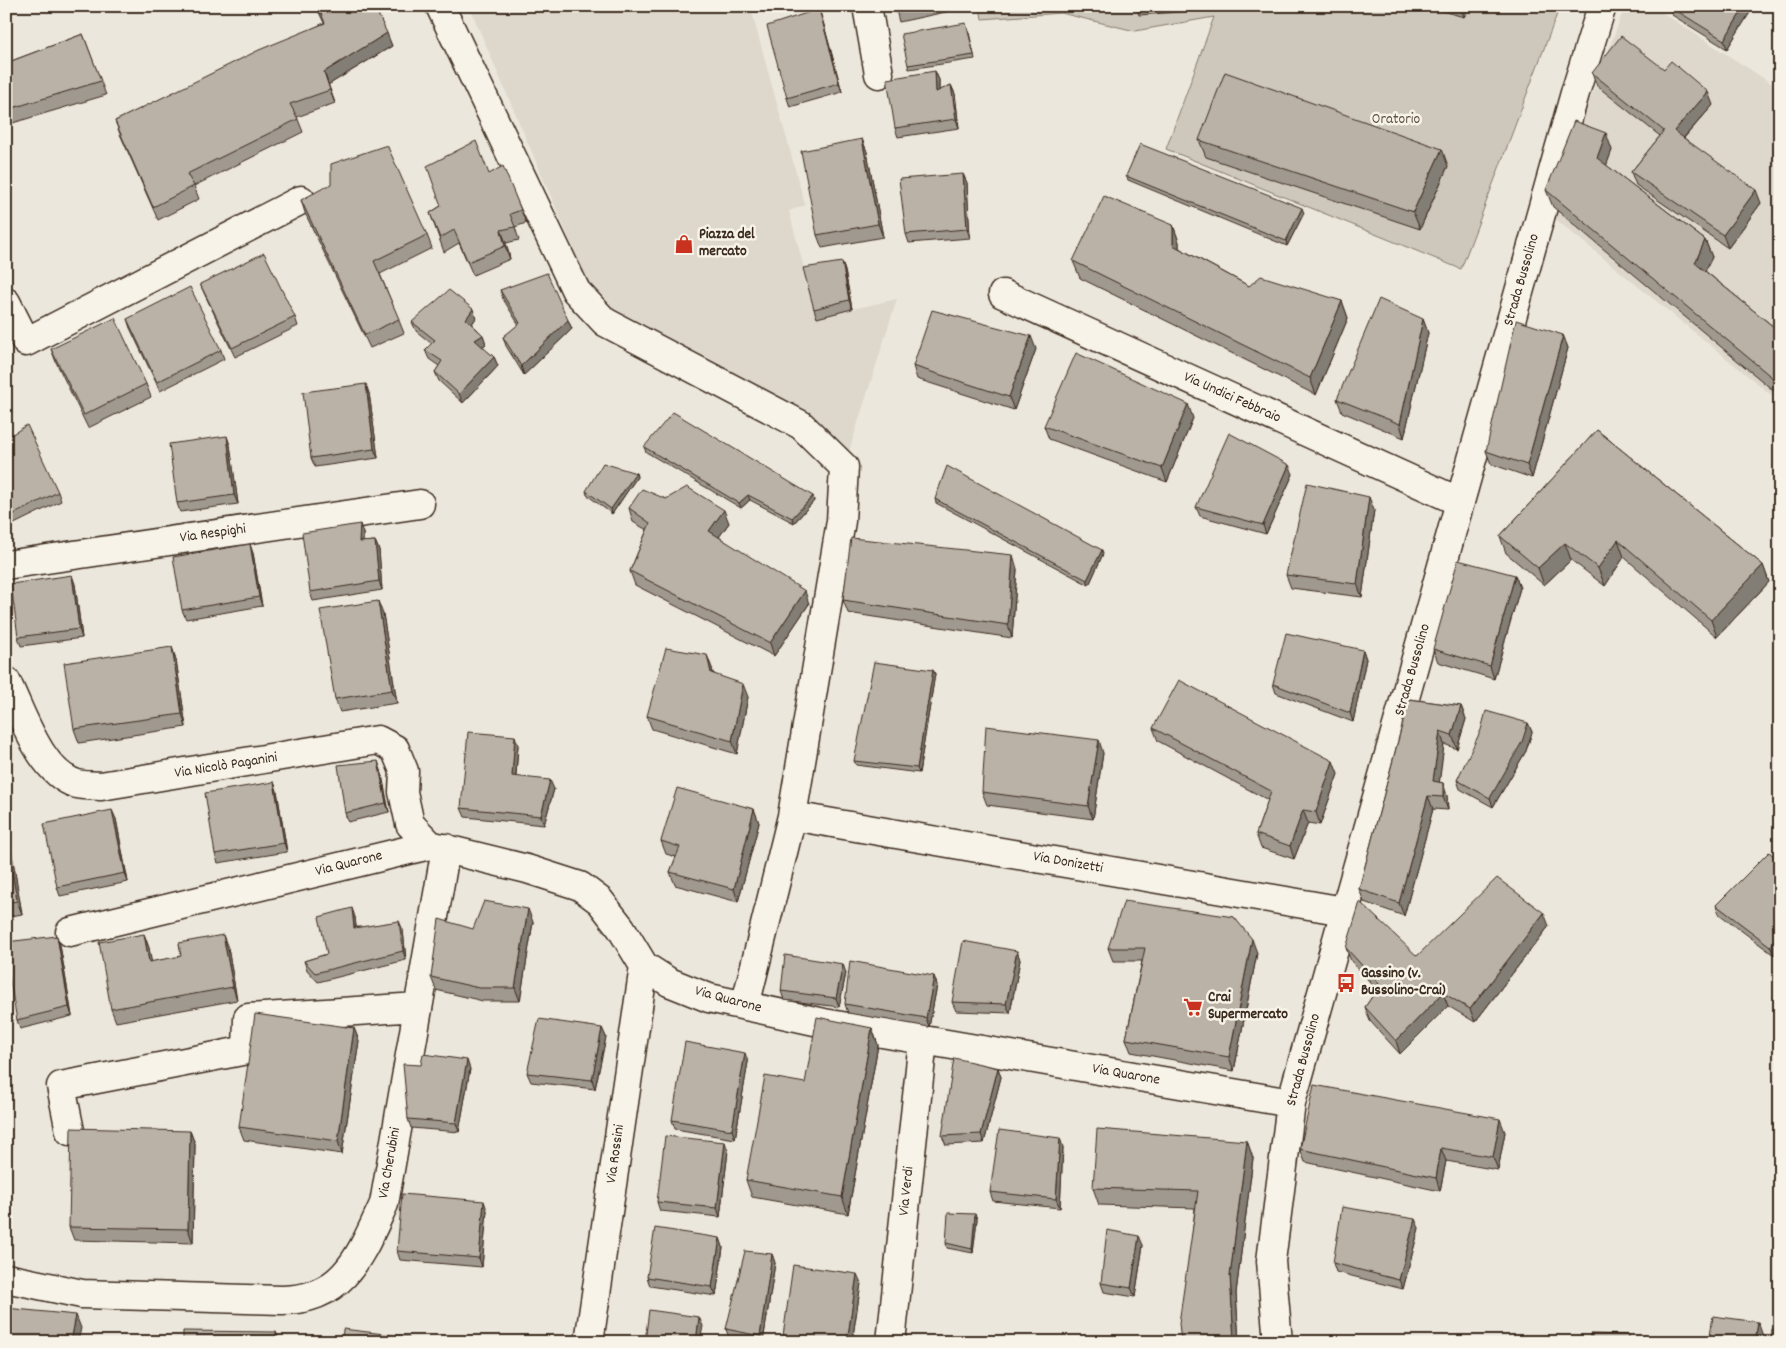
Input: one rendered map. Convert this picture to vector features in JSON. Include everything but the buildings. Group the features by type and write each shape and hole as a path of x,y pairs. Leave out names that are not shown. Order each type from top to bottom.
{"street":[{"path":"440,6 576,291 605,322 801,425 844,467 841,521 792,816 745,1006"},
{"path":"867,6 879,74"},
{"name":"Strada Bussolino","path":"1278,1342 1271,1261 1291,1103 1575,93 1602,6"},
{"path":"6,302 26,342 301,200"},
{"name":"Via Undici Febbraio","path":"1003,294 1460,502"},
{"name":"Via Respighi","path":"6,565 420,504"},
{"name":"Via Nicolò Paganini","path":"6,681 42,755 60,775 77,784 101,786 378,740 395,749 404,771 403,792 410,824 438,846"},
{"name":"Via Donizetti","path":"792,816 1344,911"},
{"name":"Via Quarone","path":"70,932 438,846 527,869 580,886 600,902 616,921 644,966 669,982 709,998 923,1040 1291,1103"},
{"name":"Via Cherubini","path":"6,1278 82,1294 282,1300 302,1300 336,1284 361,1252 384,1204 418,1008 438,846"},
{"name":"Via Rossini","path":"589,1342 644,966"},
{"path":"70,1131 61,1086 247,1050 248,1018 418,1008"},
{"name":"Via Verdi","path":"891,1342 923,1040"}],"shaded area":[{"name":"Piazza del mercato","path":"469,6 750,6 805,205 789,211 817,317 897,299 844,467 605,322"},
{"path":"1625,6 1652,6 1777,87 1780,84 1780,402 1548,213"}],"green space":[{"name":"Oratorio","path":"980,6 1560,6 1461,269 1166,149 1214,17 1135,31 1061,13 982,19"}],"place":[{"name":"Piazza del mercato","path":"684,244"},
{"name":"Gassino (v. Bussolino-Crai)","path":"1346,983"},
{"name":"Crai Supermercato","path":"1193,1007"}]}
